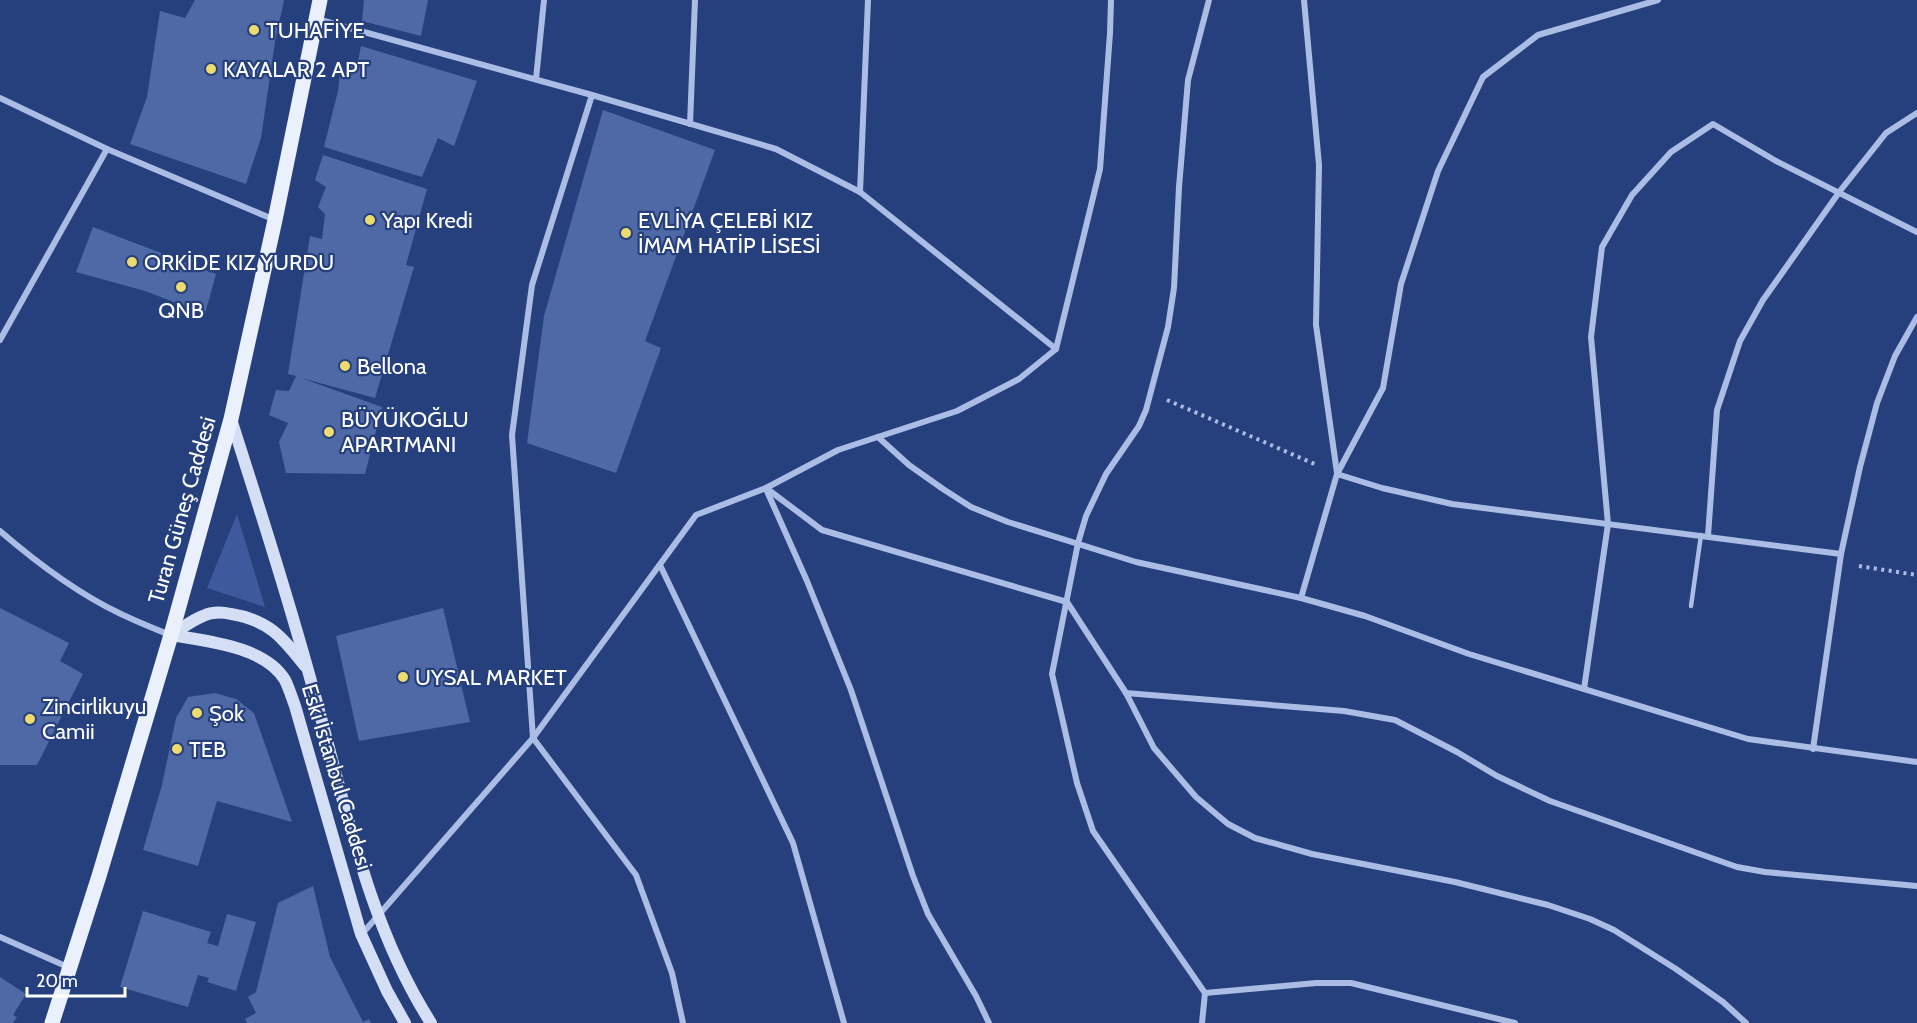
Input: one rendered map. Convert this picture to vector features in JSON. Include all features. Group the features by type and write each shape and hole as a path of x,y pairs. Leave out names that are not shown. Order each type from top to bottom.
{"main road":[{"name":"Turan Güneş Caddesi","path":"52,1023 171,635 231,419 320,0"},
{"name":"Eski İstanbul Caddesi","path":"231,419 285,589 377,916 431,1023"},
{"name":"Eski İstanbul Caddesi","path":"171,635 204,615 221,612 246,616 265,624 280,635 308,671"},
{"name":"Eski İstanbul Caddesi","path":"171,635 227,645 256,656 274,668 284,679 295,706 361,934 387,991 405,1023"}],"street":[{"path":"536,79 544,0"},
{"path":"690,124 695,0"},
{"path":"860,192 868,0"},
{"path":"361,934 533,738 696,515 765,488 838,450 957,411 1018,380 1056,349 1100,169 1110,33 1110,0"},
{"path":"1202,1023 1205,993 1093,831 1077,783 1052,674 1078,543 1097,490 1146,410 1168,327 1174,288 1188,80 1209,0"},
{"path":"1304,0 1319,165 1316,325 1337,474"},
{"path":"1301,598 1337,474 1383,388 1401,284 1438,171 1483,77 1538,35 1658,0"},
{"path":"316,19 756,141 776,149 860,192 1056,349"},
{"path":"592,95 532,285 512,435 533,738 636,875 672,973 683,1023"},
{"path":"0,98 107,149 275,220"},
{"path":"1704,536 1717,410 1740,341 1763,300 1840,191 1886,133 1917,113"},
{"path":"1584,689 1608,524 1591,337 1602,247 1632,195 1671,152 1713,124 1776,161 1840,191 1917,232"},
{"path":"0,340 107,149"},
{"path":"1813,749 1841,554 1860,467 1877,403 1895,356 1917,316"},
{"path":"878,437 909,465 971,507 1008,522 1136,562 1301,598 1365,616 1469,654 1748,739 1917,764"},
{"path":"1337,474 1382,488 1452,504 1841,554"},
{"path":"765,488 822,530 1067,602 1126,693 1154,748 1196,797 1228,824 1255,838 1312,854 1455,882 1548,905 1590,919 1614,930 1676,969 1723,1002 1746,1023"},
{"path":"765,488 807,581 851,690 927,914 976,996 989,1023"},
{"path":"0,531 66,582 117,612 171,635"},
{"path":"660,565 793,843 844,1023"},
{"path":"1126,693 1344,711 1395,720 1497,776 1550,801 1729,864 1765,872 1917,886"},
{"path":"0,937 70,968"},
{"path":"1205,993 1316,983 1350,983 1515,1023"}],"lane":[{"path":"1691,606 1704,536"}],"path":[{"path":"1152,393 1337,474"},
{"path":"1840,563 1917,575"}],"shaded area":[{"path":"237,514 265,607 207,588"}],"building":[{"path":"195,0 284,0 275,42 261,138 246,184 130,144 147,97 160,11 185,18"},
{"path":"364,0 428,0 421,36 362,21"},
{"path":"361,46 477,81 454,146 438,138 422,177 324,147 340,74 358,61"},
{"name":"EVLİYA ÇELEBİ KIZ İMAM HATİP LİSESİ","path":"603,110 715,150 645,341 661,348 616,473 527,443 544,316"},
{"path":"323,155 427,189 406,265 414,267 375,398 301,378 382,407 365,474 286,473 279,442 288,423 269,415 276,390 289,391 296,376 288,374 310,236 322,239 325,214 318,207 326,187 315,180"},
{"name":"ORKİDE KIZ YURDU","path":"93,227 216,274 205,314 145,291 76,272"},
{"name":"Zincirlikuyu Camii","path":"0,608 69,643 60,661 83,674 37,765 0,765"},
{"path":"443,608 470,722 359,741 336,636"},
{"path":"215,693 236,699 254,713 292,822 217,801 198,866 143,850 162,785 176,718 188,697"},
{"path":"313,886 330,957 363,1022 369,1019 371,1023 247,1023 245,1019 256,1013 248,997 256,992 278,903"},
{"path":"143,911 211,932 207,943 218,946 227,914 256,922 236,991 207,982 209,978 198,975 188,1007 120,987"},
{"path":"0,977 26,994 13,1015 17,1017 13,1023 0,1023"}],"place":[{"name":"TUHAFİYE","path":"254,30"},
{"name":"KAYALAR 2 APT","path":"211,69"},
{"name":"Yapı Kredi","path":"370,220"},
{"name":"EVLİYA ÇELEBİ KIZ İMAM HATİP LİSESİ","path":"626,233"},
{"name":"ORKİDE KIZ YURDU","path":"132,262"},
{"name":"QNB","path":"181,287"},
{"name":"Bellona","path":"345,366"},
{"name":"BÜYÜKOĞLU APARTMANI","path":"329,432"},
{"name":"UYSAL MARKET","path":"403,677"},
{"name":"Şok","path":"197,713"},
{"name":"Zincirlikuyu Camii","path":"30,719"},
{"name":"TEB","path":"177,749"}]}
